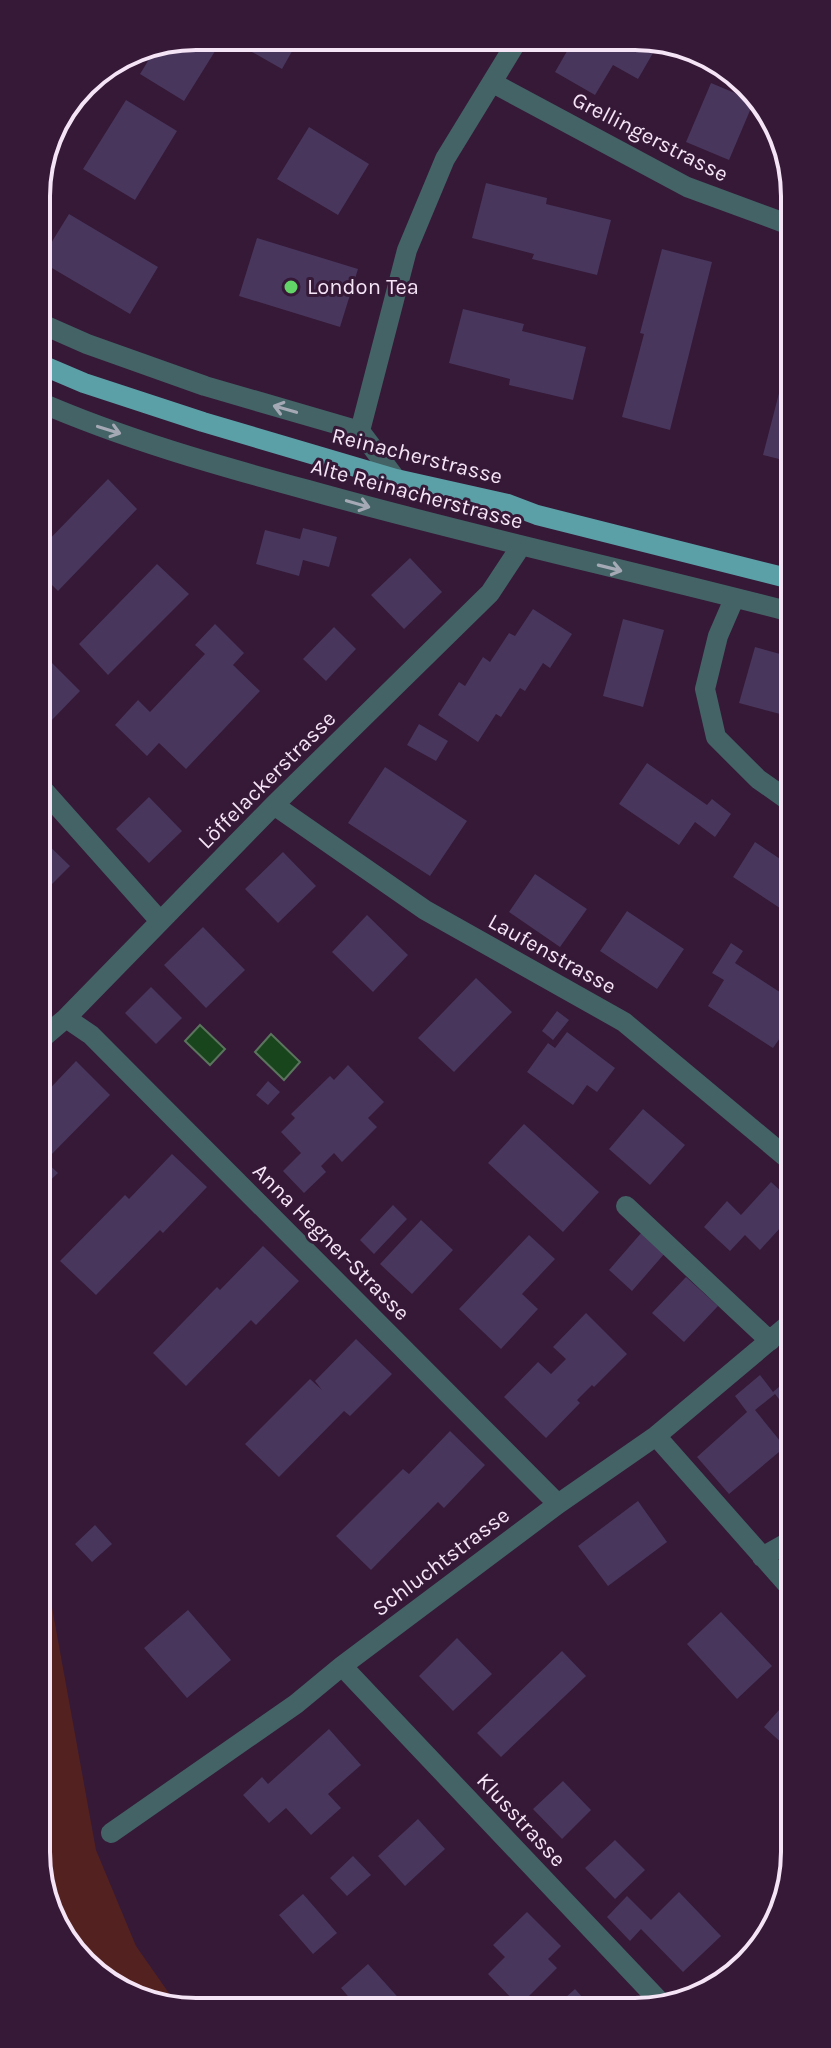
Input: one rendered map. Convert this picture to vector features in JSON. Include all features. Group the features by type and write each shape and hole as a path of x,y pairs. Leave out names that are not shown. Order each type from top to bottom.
{"main road":[{"name":"Reinacherstrasse","path":"50,369 84,383 203,422 396,479 508,504 537,515 781,576"}],"street":[{"path":"360,431 407,250 445,159 512,50"},
{"name":"Grellingerstrasse","path":"493,83 687,187 781,222"},
{"name":"Alte Reinacherstrasse","path":"50,328 205,386 360,431 396,479"},
{"name":"Alte Reinacherstrasse","path":"50,407 92,425 253,475 521,546 781,610"},
{"name":"Löffelackerstrasse","path":"50,1032 490,593 521,546"},
{"path":"734,599 718,636 705,689 716,737 758,779 781,795"},
{"path":"50,797 160,921"},
{"name":"Laufenstrasse","path":"274,805 425,910 624,1022 781,1153"},
{"name":"Anna Hegner-Strasse","path":"66,1018 91,1035 558,1504"},
{"path":"626,1206 770,1341"},
{"name":"Schluchtstrasse","path":"111,1833 296,1704 558,1504 656,1436 781,1331"},
{"path":"656,1436 781,1578"},
{"path":"762,1557 781,1546"},
{"name":"Klusstrasse","path":"342,1666 655,1997"}],"shaded area":[{"path":"200,1025 225,1049 210,1065 185,1041"},
{"path":"271,1034 300,1062 284,1080 255,1052"},
{"path":"50,1596 96,1850 136,1946 171,1996 132,1983 107,1968 80,1941 61,1908 55,1890 50,1852"}],"building":[{"path":"187,50 216,50 184,101 140,74 150,58"},
{"path":"249,50 293,50 282,69"},
{"path":"568,50 654,52 638,79 613,65 595,95 555,72"},
{"path":"711,83 740,95 751,107 729,160 686,142"},
{"path":"126,100 177,131 135,200 83,169"},
{"path":"309,127 369,164 338,215 277,179"},
{"path":"486,183 547,198 546,204 611,220 597,275 532,259 534,254 472,238"},
{"path":"69,214 158,267 130,314 50,267 50,245"},
{"path":"257,238 358,269 340,327 239,296"},
{"path":"662,249 712,262 670,430 622,417"},
{"path":"463,309 524,324 522,331 586,347 573,400 509,385 510,379 449,363"},
{"path":"781,385 781,460 763,455"},
{"path":"108,479 137,509 58,591 50,583 50,539"},
{"path":"303,528 337,537 329,567 303,560 299,576 256,564 265,530 300,539"},
{"path":"410,558 442,592 404,629 371,595"},
{"path":"157,564 189,594 108,675 79,644"},
{"path":"533,609 572,634 550,668 543,663 525,691 520,688 501,717 496,714 478,742 438,715 459,682 465,686 483,657 490,662 509,633 515,636"},
{"path":"623,619 664,630 643,707 603,696"},
{"path":"215,624 244,653 233,665 260,691 186,769 159,743 147,756 115,725 138,700 150,712 205,654 195,645"},
{"path":"334,627 356,649 326,681 303,659"},
{"path":"755,647 781,654 781,714 739,703"},
{"path":"50,661 80,691 50,722"},
{"path":"419,724 448,741 436,761 407,745"},
{"path":"647,763 707,805 712,799 731,814 715,837 695,822 679,845 619,804"},
{"path":"385,767 467,821 430,876 348,823"},
{"path":"149,797 182,831 149,863 116,829"},
{"path":"755,842 781,860 781,909 733,877"},
{"path":"50,847 70,866 50,886"},
{"path":"283,852 316,886 278,923 245,889"},
{"path":"535,874 587,909 560,947 509,912"},
{"path":"627,911 684,949 657,989 600,951"},
{"path":"367,915 408,955 373,992 332,952"},
{"path":"203,927 245,970 206,1008 164,965"},
{"path":"731,943 743,951 735,963 781,993 781,1036 773,1048 708,1006 724,980 712,973"},
{"path":"476,978 512,1012 454,1072 418,1038"},
{"path":"151,987 182,1018 156,1044 125,1013"},
{"path":"557,1011 569,1020 553,1040 542,1031"},
{"path":"567,1032 615,1068 597,1092 587,1085 573,1105 527,1072 548,1043 555,1048"},
{"path":"76,1061 110,1095 50,1156 50,1088"},
{"path":"348,1065 384,1102 368,1118 377,1127 342,1162 334,1153 321,1166 326,1172 304,1193 283,1171 301,1153 281,1132 295,1118 291,1114 330,1076 334,1080"},
{"path":"268,1081 280,1092 268,1105 256,1095"},
{"path":"643,1109 685,1145 650,1185 609,1149"},
{"path":"524,1124 599,1192 563,1232 488,1163"},
{"path":"172,1154 207,1187 96,1295 60,1261 125,1195 129,1199"},
{"path":"50,1166 58,1173 50,1181"},
{"path":"771,1182 781,1191 781,1227 760,1250 745,1235 730,1251 704,1227 727,1201 741,1215"},
{"path":"393,1205 407,1219 374,1254 360,1240"},
{"path":"421,1220 453,1250 412,1294 380,1264"},
{"path":"642,1232 665,1253 632,1291 609,1270"},
{"path":"529,1235 555,1259 522,1294 538,1309 501,1349 459,1309"},
{"path":"263,1246 299,1281 256,1325 251,1320 186,1386 153,1353 217,1287 220,1290"},
{"path":"686,1277 718,1306 684,1342 652,1313"},
{"path":"586,1313 627,1354 577,1400 580,1403 546,1438 504,1397 538,1362 551,1374 566,1359 553,1347"},
{"path":"356,1339 392,1374 350,1416 344,1411 279,1477 245,1444 310,1379 322,1390 315,1381"},
{"path":"760,1375 773,1392 781,1385 781,1402 775,1394 755,1410 781,1442 781,1450 729,1494 697,1457 747,1412 735,1396"},
{"path":"450,1431 485,1465 444,1508 438,1502 371,1570 336,1536 403,1469 409,1474"},
{"path":"638,1501 667,1542 608,1586 578,1546"},
{"path":"95,1525 112,1544 92,1562 75,1544"},
{"path":"188,1610 231,1660 187,1698 144,1648"},
{"path":"721,1612 772,1666 737,1699 687,1644"},
{"path":"457,1638 492,1674 453,1711 419,1676"},
{"path":"562,1651 586,1676 501,1757 477,1733"},
{"path":"781,1708 781,1742 764,1727"},
{"path":"329,1729 361,1765 328,1794 341,1808 311,1835 286,1808 269,1823 243,1795 262,1777 268,1784"},
{"path":"563,1781 591,1810 562,1839 533,1809"},
{"path":"418,1819 445,1849 405,1886 378,1856"},
{"path":"615,1840 645,1870 615,1899 585,1868"},
{"path":"353,1856 371,1875 347,1896 330,1878"},
{"path":"679,1892 721,1936 683,1972 641,1929 630,1941 607,1917 627,1896 651,1920"},
{"path":"303,1894 337,1933 313,1954 279,1915"},
{"path":"527,1912 561,1946 548,1959 557,1968 527,1998 511,1998 488,1974 505,1957 493,1945"},
{"path":"368,1964 399,1998 350,1998 341,1988"},
{"path":"575,1989 583,1998 565,1998"}],"place":[{"name":"London Tea","path":"291,287"}]}
